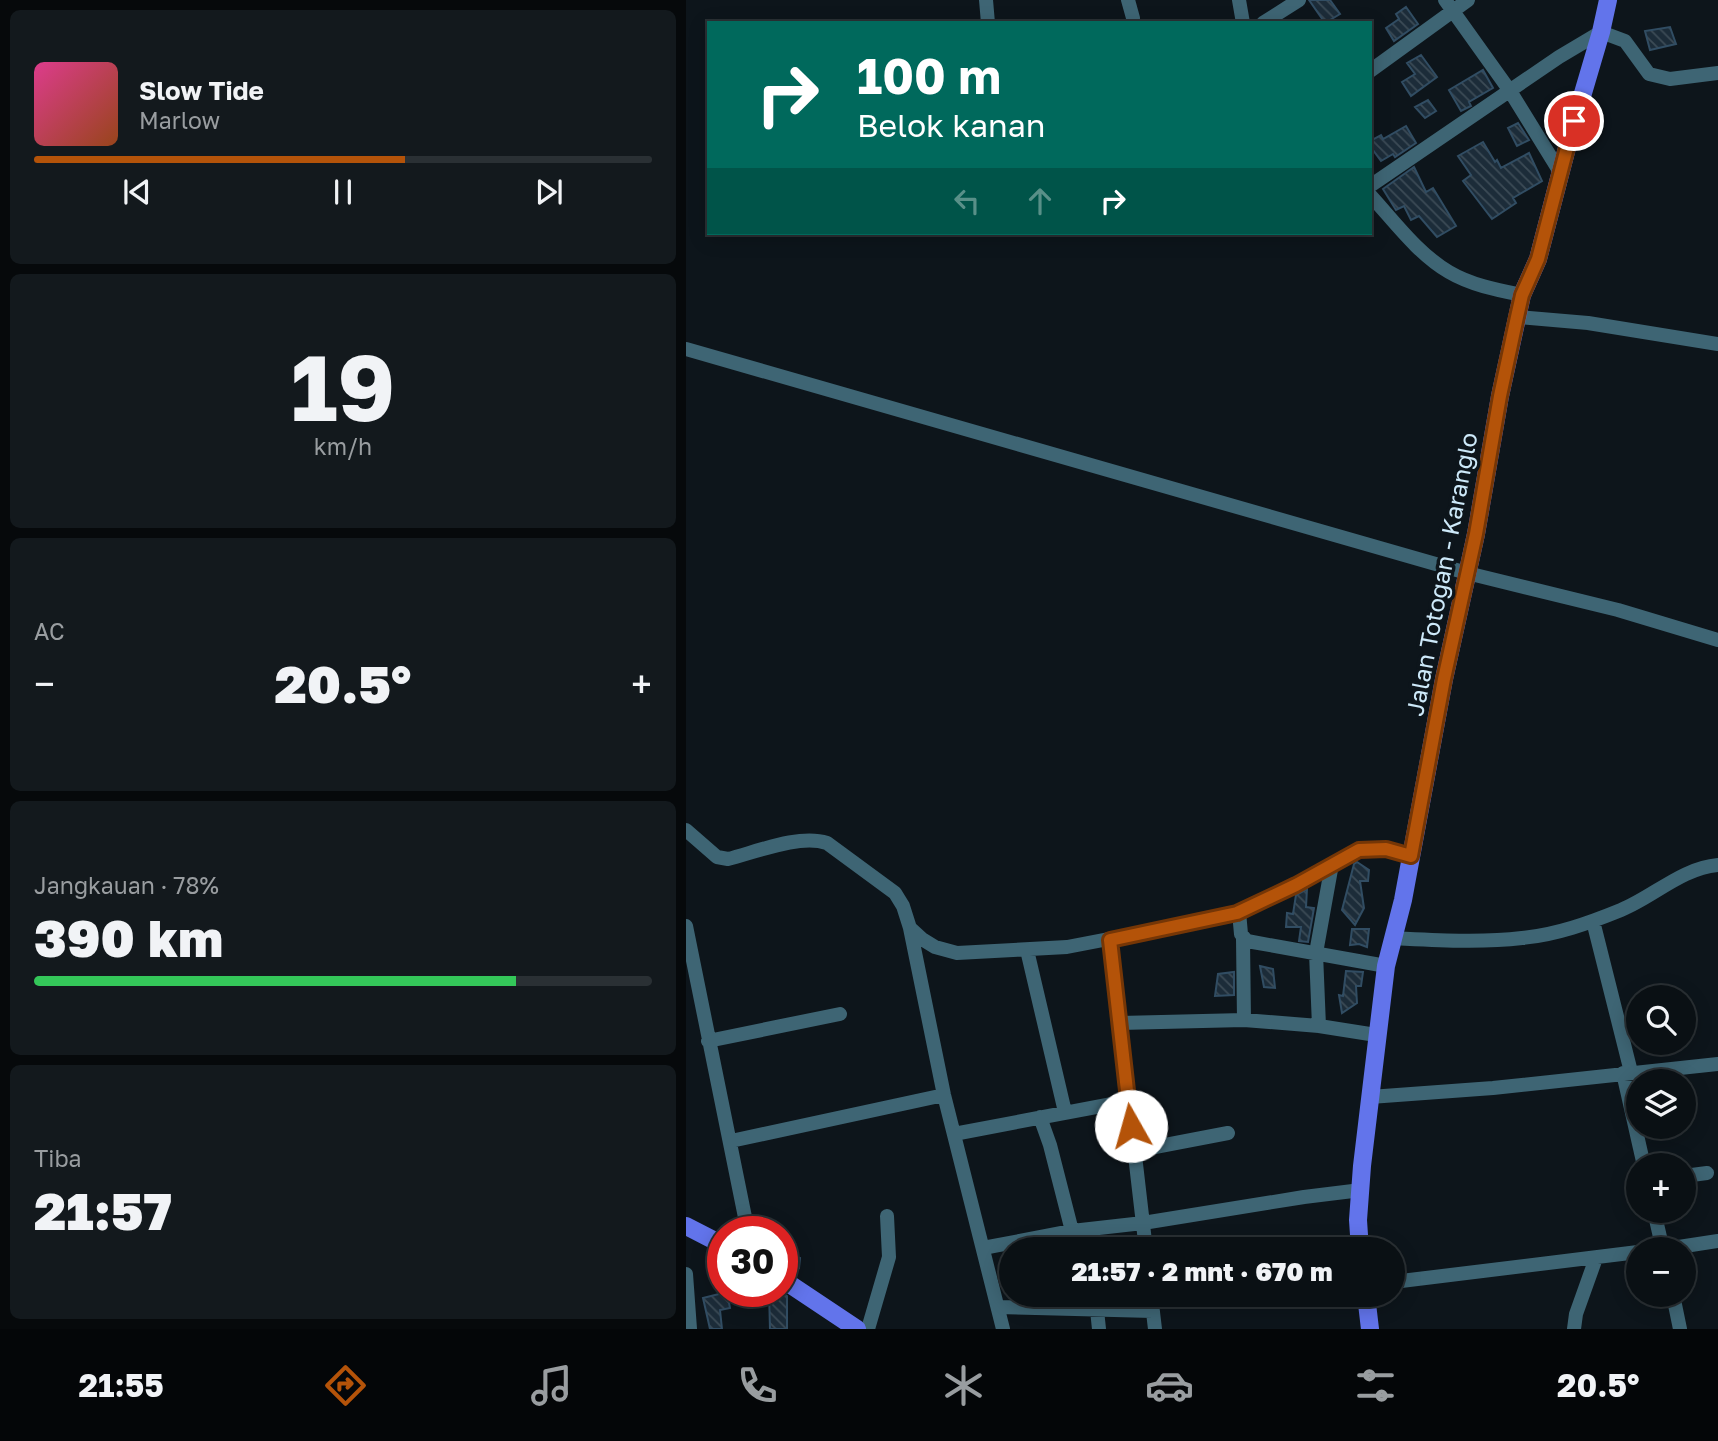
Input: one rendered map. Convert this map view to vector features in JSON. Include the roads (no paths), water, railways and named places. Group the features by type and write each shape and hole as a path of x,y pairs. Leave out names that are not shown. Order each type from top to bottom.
{"main road":[{"name":"Jalan Totogan - Karanglo","path":"1359,1237 1358,1220 1376,1035 1386,966 1411,856 1444,679 1520,307 1538,259 1608,0"},
{"path":"686,1226 707,1237"},
{"path":"798,1290 857,1329"},
{"path":"1367,1307 1370,1329"}],"street":[{"path":"986,0 988,21"},
{"path":"1128,0 1133,18"},
{"path":"1239,0 1243,21"},
{"path":"1266,21 1299,0"},
{"path":"1372,69 1449,5 1468,0"},
{"path":"1449,5 1510,91 1560,172"},
{"path":"1372,185 1559,57 1601,32 1625,41 1649,74 1670,79 1718,74"},
{"path":"1372,197 1419,248 1449,273 1479,285 1520,307 1588,323 1718,344"},
{"path":"686,349 1467,573 1618,610 1718,640"},
{"path":"686,830 717,857 728,859 802,840 816,839 827,842 895,894 903,906 910,928 944,1096 1003,1329"},
{"path":"910,928 935,947 957,953 1067,947 1239,912 1368,848 1386,849 1411,856"},
{"path":"1319,1027 1316,953 1332,864"},
{"path":"1392,938 1524,938 1568,929 1633,905 1692,873 1718,865"},
{"path":"1239,912 1243,939 1244,1020"},
{"path":"1593,921 1626,1069"},
{"path":"686,926 690,967 731,1141 745,1216"},
{"path":"1243,939 1386,966"},
{"path":"1110,940 1145,1237"},
{"path":"1027,950 1065,1112"},
{"path":"708,1041 840,1014"},
{"path":"1120,1023 1244,1020 1376,1035"},
{"path":"1667,1069 1718,1064"},
{"path":"1370,1097 1493,1088 1626,1073"},
{"path":"731,1141 944,1096"},
{"path":"954,1134 1128,1101"},
{"path":"1040,1117 1072,1231"},
{"path":"1135,1151 1228,1133"},
{"path":"1696,1174 1707,1173"},
{"path":"983,1248 1072,1231 1361,1190"},
{"path":"869,1329 889,1257 887,1216"},
{"path":"1696,1244 1718,1241"},
{"path":"1405,1281 1626,1254"},
{"path":"1574,1329 1576,1314 1596,1258"},
{"path":"686,1274 690,1329"},
{"path":"998,1307 1153,1311"},
{"path":"1152,1307 1155,1329"},
{"path":"1676,1307 1681,1329"},
{"path":"1097,1310 1099,1329"}]}
